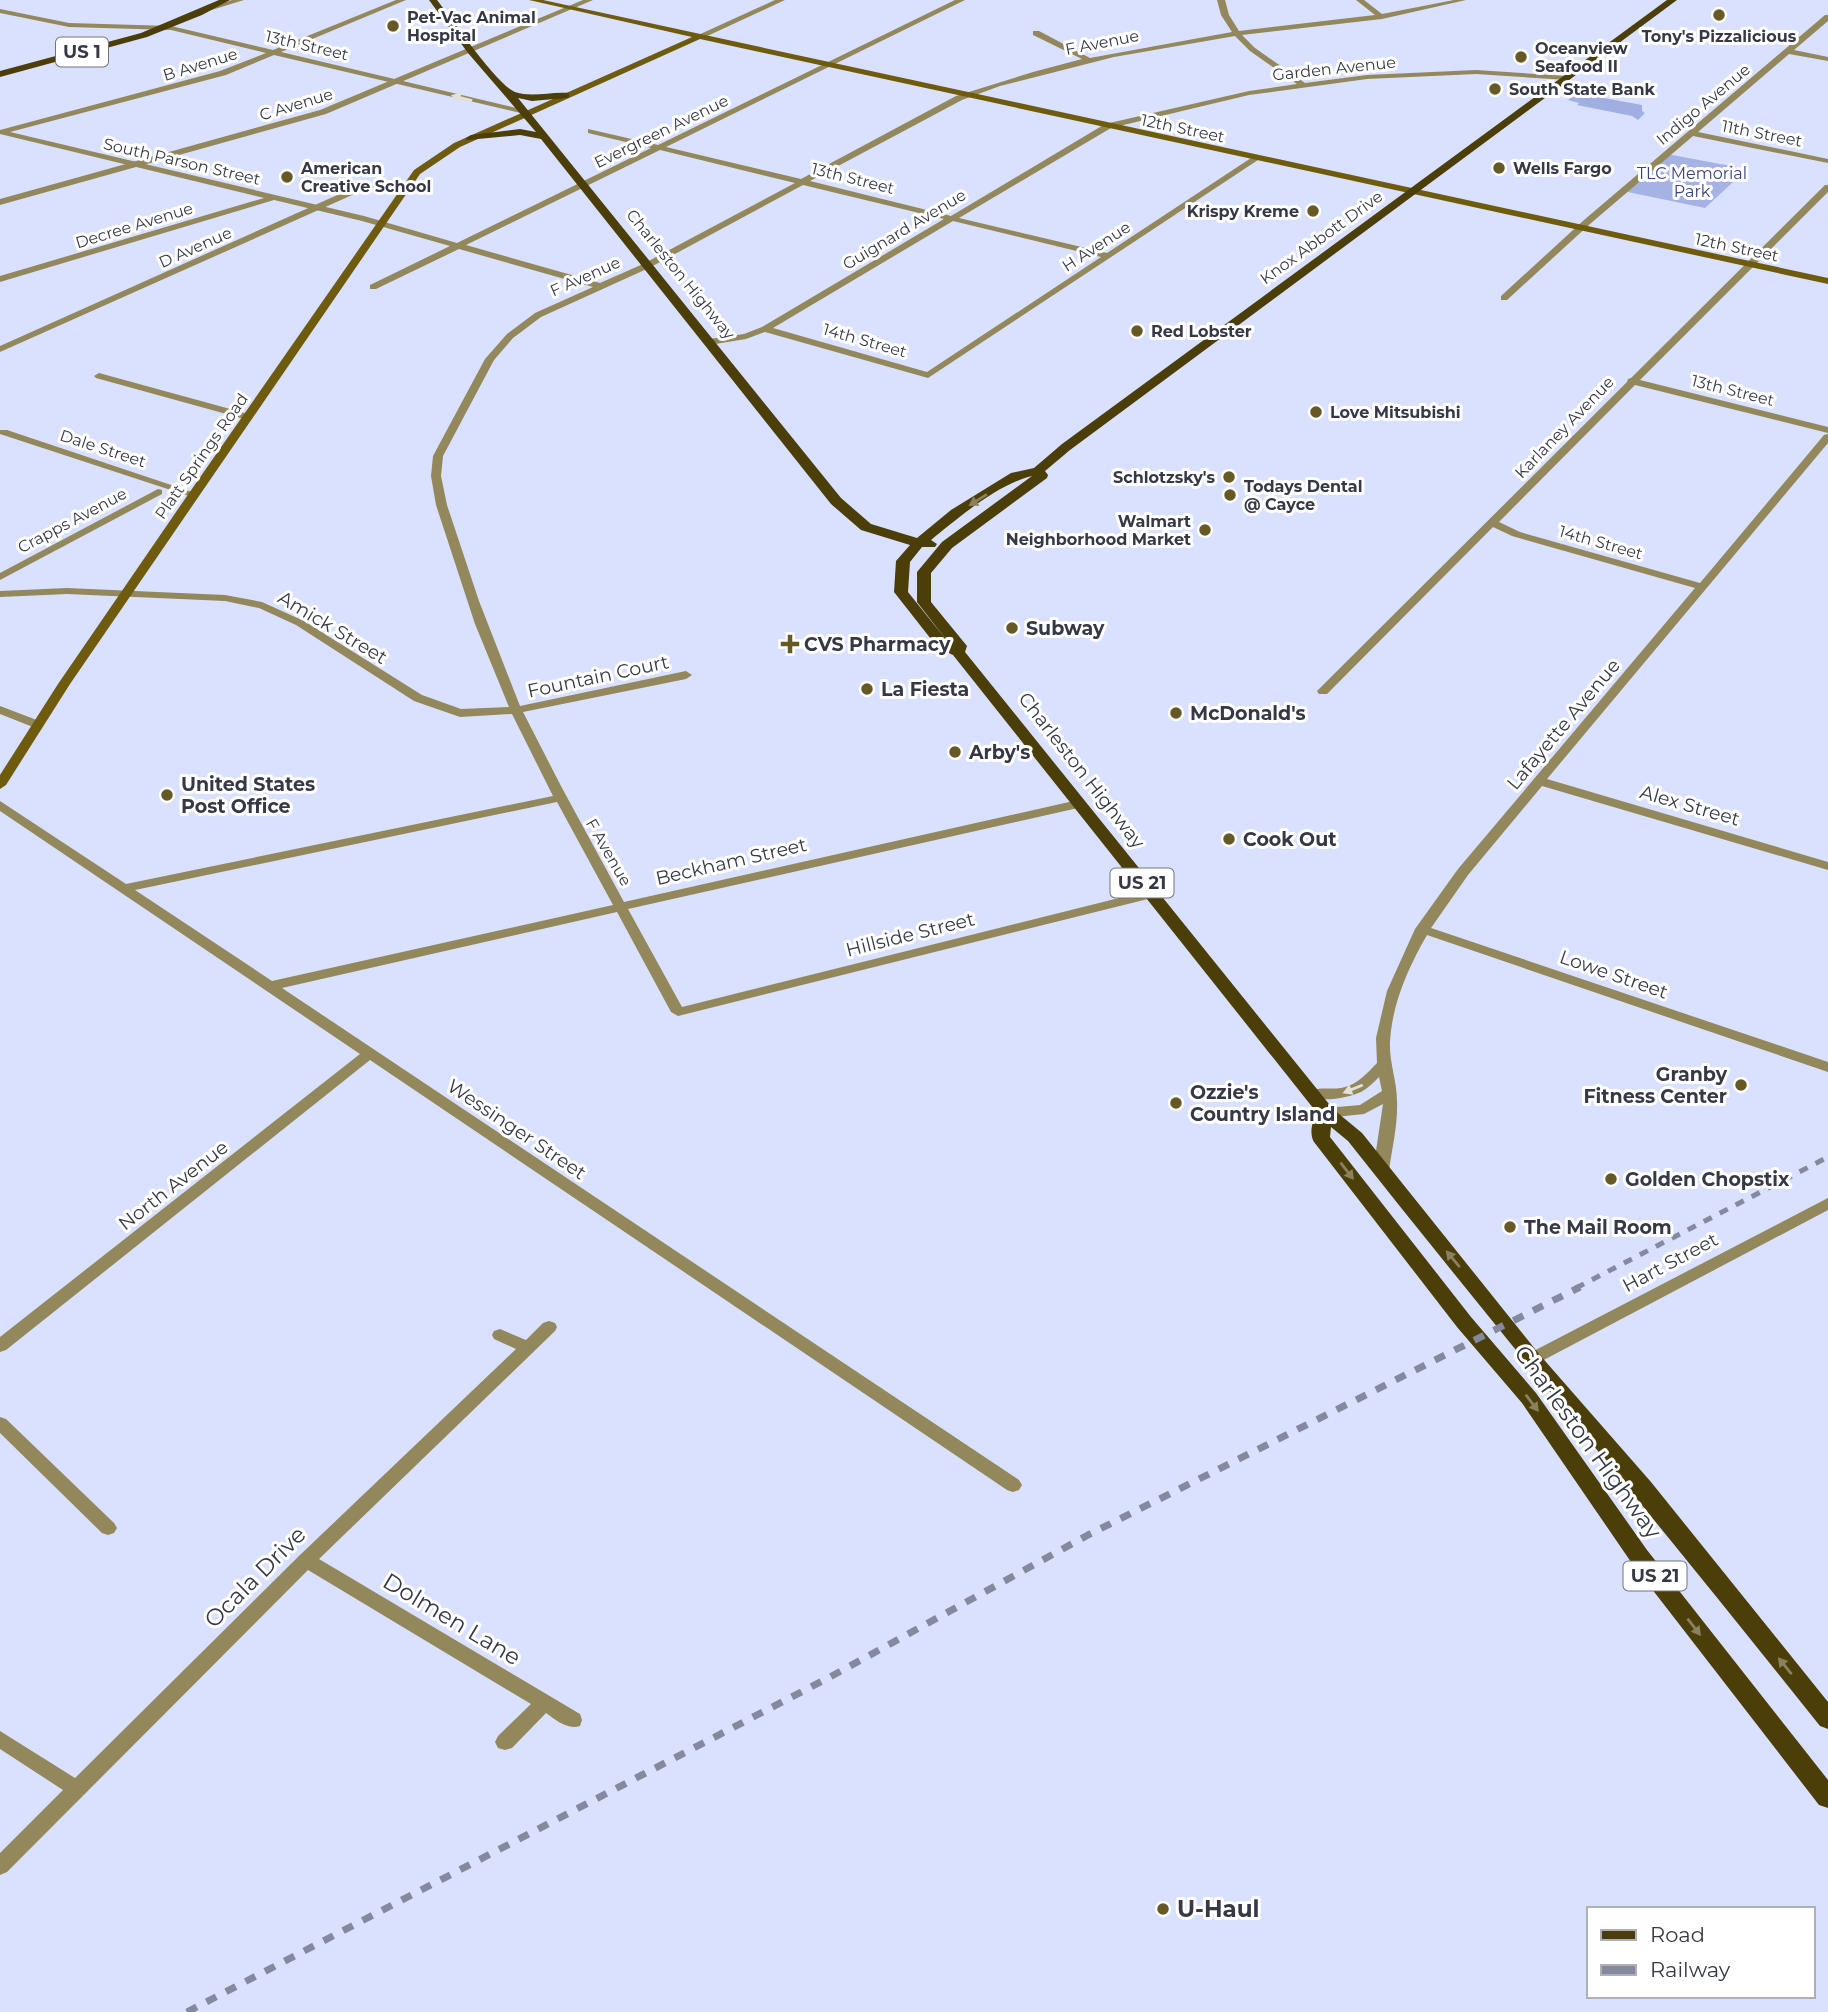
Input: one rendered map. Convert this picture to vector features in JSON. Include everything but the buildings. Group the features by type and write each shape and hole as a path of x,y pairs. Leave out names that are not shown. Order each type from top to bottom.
{"main road":[{"name":"US 1","path":"0,74 88,51 163,27 226,0"},
{"name":"Charleston Highway","path":"433,0 471,51 526,113 836,501 866,527 947,545"},
{"name":"12th Street","path":"533,0 1828,281"},
{"name":"Knox Abbott Drive","path":"1000,505 1042,475 1038,471 1141,391 1672,0"},
{"path":"471,138 700,36"},
{"path":"508,93 532,98 566,95"},
{"path":"471,138 520,132 544,136"},
{"name":"Platt Springs Road","path":"0,785 124,595 404,188 417,172 441,154 471,138"},
{"name":"Charleston Highway","path":"1038,471 1016,476 956,513 925,539 903,561 901,593 943,645 958,652 1326,1113 1355,1137 1532,1359 1643,1488 1828,1719"},
{"name":"Charleston Highway","path":"958,652 960,646 924,602 924,572 947,545 1000,505"},
{"name":"Charleston Highway","path":"1326,1113 1322,1121 1321,1139 1464,1322 1529,1398 1639,1556 1828,1798"}],"street":[{"path":"205,10 240,0"},
{"name":"B Avenue","path":"0,132 195,82 274,54 402,0"},
{"name":"C Avenue","path":"0,202 323,112 589,0"},
{"path":"700,36 781,0"},
{"name":"Evergreen Avenue","path":"373,287 961,0"},
{"path":"1221,0 1226,20 1261,58 1302,84"},
{"path":"1360,0 1382,17"},
{"name":"F Avenue","path":"678,1012 622,905 560,798 516,710 461,569 437,489 435,468 438,456 475,384 499,348 538,316 646,266 969,94 1087,59 1238,34 1382,17 1462,0"},
{"name":"13th Street","path":"0,11 69,25 163,27 526,113"},
{"name":"Indigo Avenue","path":"1504,298 1581,227 1828,17"},
{"path":"1035,33 1087,59"},
{"path":"1787,51 1828,59"},
{"name":"Garden Avenue","path":"1108,126 1196,103 1302,84 1454,72 1567,78"},
{"name":"Guignard Avenue","path":"709,342 746,336 765,329 1108,126"},
{"name":"13th Street","path":"591,131 1107,256"},
{"name":"South Parson Street","path":"0,132 317,207 600,285"},
{"name":"11th Street","path":"1691,133 1828,161"},
{"name":"H Avenue","path":"952,359 1257,158"},
{"name":"D Avenue","path":"0,349 317,207 369,187 404,188"},
{"name":"Karlaney Avenue","path":"1323,691 1828,187"},
{"name":"Decree Avenue","path":"0,279 276,197"},
{"name":"14th Street","path":"765,329 928,374 952,359"},
{"path":"99,376 248,417"},
{"name":"13th Street","path":"1631,381 1828,430"},
{"name":"Dale Street","path":"3,432 193,494"},
{"name":"Lafayette Avenue","path":"1381,1171 1390,1101 1383,1037 1397,980 1422,929 1463,872 1828,437"},
{"name":"Crapps Avenue","path":"0,577 158,492"},
{"name":"14th Street","path":"1493,523 1516,534 1702,587"},
{"path":"0,577 3,594 67,591 124,595"},
{"name":"Amick Street","path":"124,595 225,598 262,605 300,623 431,704 460,713 516,710"},
{"name":"Fountain Court","path":"516,710 686,675"},
{"path":"0,710 38,725"},
{"name":"Alex Street","path":"1540,781 1828,866"},
{"path":"124,888 560,798"},
{"name":"Beckham Street","path":"270,986 1078,804"},
{"name":"Wessinger Street","path":"0,805 1013,1485"},
{"name":"Hillside Street","path":"678,1012 1151,894"},
{"name":"Lowe Street","path":"1422,929 1828,1067"},
{"name":"North Avenue","path":"0,1346 369,1054"},
{"path":"1313,1094 1351,1093 1384,1064"},
{"path":"1326,1113 1364,1109 1389,1093"},
{"name":"Hart Street","path":"1532,1359 1828,1203"},
{"name":"Ocala Drive","path":"0,1866 306,1560 548,1327"},
{"path":"500,1335 527,1347"},
{"path":"0,1423 108,1528"},
{"name":"Dolmen Lane","path":"306,1560 573,1720"},
{"path":"505,1742 544,1703"},
{"path":"0,1739 78,1790"}],"green space":[{"name":"TLC Memorial Park","path":"1667,154 1747,169 1705,208 1623,191"}],"shaded area":[{"path":"1577,93 1642,105 1642,111 1645,113 1638,120 1632,116 1577,105 1579,103 1568,100"}],"railway":[{"path":"1576,1288 1828,1157"},
{"path":"187,2012 830,1677 1088,1535 1580,1287"}],"place":[{"name":"Tony's Pizzalicious","path":"1719,15"},
{"name":"Pet-Vac Animal Hospital","path":"393,26"},
{"name":"Oceanview Seafood II","path":"1521,57"},
{"name":"South State Bank","path":"1495,89"},
{"name":"Wells Fargo","path":"1499,168"},
{"name":"American Creative School","path":"287,177"},
{"name":"Krispy Kreme","path":"1313,211"},
{"name":"Red Lobster","path":"1137,331"},
{"name":"Love Mitsubishi","path":"1316,412"},
{"name":"Schlotzsky's","path":"1229,477"},
{"name":"Todays Dental @ Cayce","path":"1230,495"},
{"name":"Walmart Neighborhood Market","path":"1205,530"},
{"name":"Subway","path":"1012,628"},
{"name":"CVS Pharmacy","path":"790,644"},
{"name":"La Fiesta","path":"867,689"},
{"name":"McDonald's","path":"1176,713"},
{"name":"Arby's","path":"955,752"},
{"name":"United States Post Office","path":"167,795"},
{"name":"Cook Out","path":"1229,839"},
{"name":"Granby Fitness Center","path":"1741,1085"},
{"name":"Ozzie's Country Island","path":"1176,1103"},
{"name":"Golden Chopstix","path":"1611,1179"},
{"name":"The Mail Room","path":"1510,1227"},
{"name":"U-Haul","path":"1163,1909"}]}
